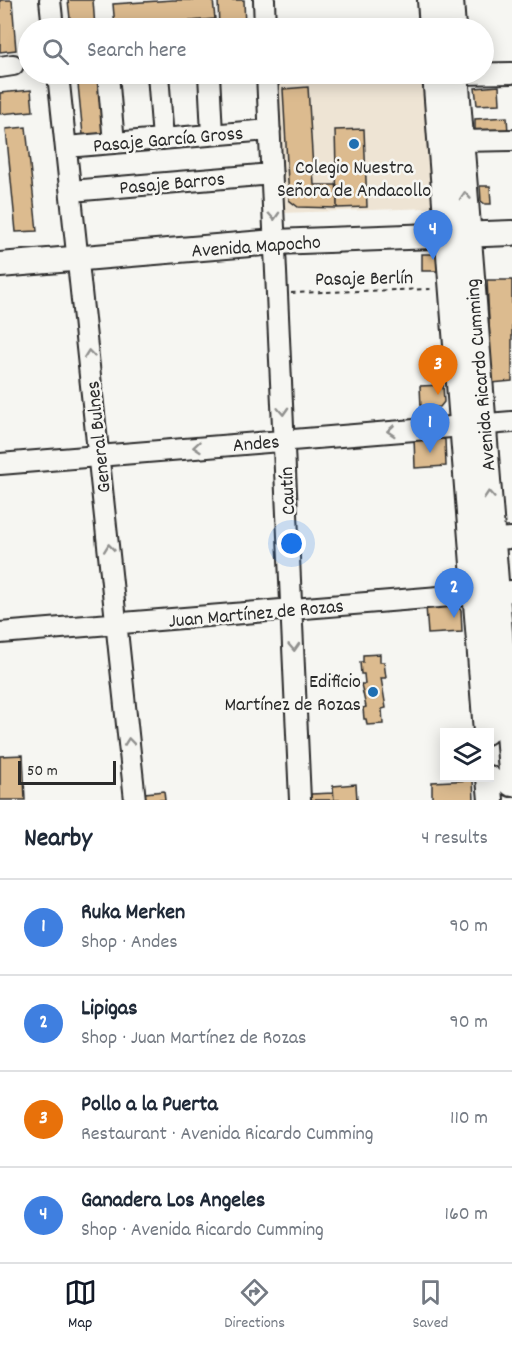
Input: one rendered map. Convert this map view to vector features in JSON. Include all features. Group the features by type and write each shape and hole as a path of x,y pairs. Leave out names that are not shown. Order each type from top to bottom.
{"main road":[{"path":"430,0 431,18"},
{"path":"451,0 452,18"},
{"name":"Avenida Ricardo Cumming","path":"436,84 457,234 473,425 494,592 512,784"},
{"name":"Avenida Ricardo Cumming","path":"457,84 461,141 457,234"},
{"name":"Avenida Mapocho","path":"0,265 275,242 512,232"},
{"name":"Avenida Ricardo Cumming","path":"473,425 502,539 494,592 486,728"},
{"path":"489,782 491,800"}],"street":[{"path":"50,0 52,18"},
{"path":"264,0 265,18"},
{"path":"494,73 512,73"},
{"name":"General Bulnes","path":"59,84 135,800"},
{"path":"109,84 114,143"},
{"path":"159,84 163,139"},
{"path":"210,84 212,134"},
{"name":"Cautín","path":"268,84 300,800"},
{"name":"Pasaje García Gross","path":"66,147 270,129"},
{"path":"461,141 512,140"},
{"name":"Pasaje Barros","path":"71,191 272,174"},
{"name":"Andes","path":"0,464 512,422"},
{"name":"Juan Martínez de Rozas","path":"0,633 494,592"}],"path":[{"name":"Pasaje Berlín","path":"289,293 440,289"}],"shaded area":[{"name":"Colegio Nuestra Señora de Andacollo","path":"276,84 427,84 432,208 280,213"}],"building":[{"path":"0,0 12,0 16,50 0,52"},
{"path":"68,0 93,0 94,18 70,18"},
{"path":"213,0 215,18 114,18 113,4"},
{"path":"218,0 244,0 245,18 219,18"},
{"path":"78,84 101,84 105,133 83,135"},
{"path":"499,86 500,104 477,105 475,88"},
{"path":"308,87 314,185 337,185 337,208 298,207 289,200 283,89"},
{"path":"31,90 33,111 0,114 0,93"},
{"path":"507,117 508,133 479,135 475,131 475,119"},
{"path":"26,127 37,231 16,232 6,129"},
{"path":"364,129 367,207 337,208 335,130"},
{"path":"480,186 490,186 491,204 481,201"},
{"path":"422,254 437,254 441,271 422,271"},
{"path":"487,280 512,280 512,381 492,383"},
{"path":"443,385 444,402 440,407 421,408 420,386"},
{"path":"439,436 445,440 446,466 415,468 414,437"},
{"path":"454,604 461,610 462,632 428,634 426,606"},
{"name":"Edificio Martínez de Rozas","path":"380,654 380,662 384,662 386,678 381,678 386,708 382,709 383,724 367,725 364,719 363,708 366,707 361,684 365,684 364,674 361,674 360,662 363,662 363,655"},
{"path":"23,755 25,800 0,800 0,756"},
{"path":"432,782 473,782 474,800 432,800"},
{"path":"356,784 357,800 334,800 333,786"},
{"path":"164,791 165,800 145,800 145,793"},
{"path":"333,793 334,800 311,800 311,794"}],"place":[{"name":"Colegio Nuestra Señora de Andacollo","path":"354,144"},
{"name":"Ganadera Los Angeles","path":"433,260"},
{"name":"Pollo a la Puerta","path":"438,395"},
{"name":"Ruka Merken","path":"430,453"},
{"name":"Lipigas","path":"454,618"},
{"name":"Edificio Martínez de Rozas","path":"373,692"}]}
